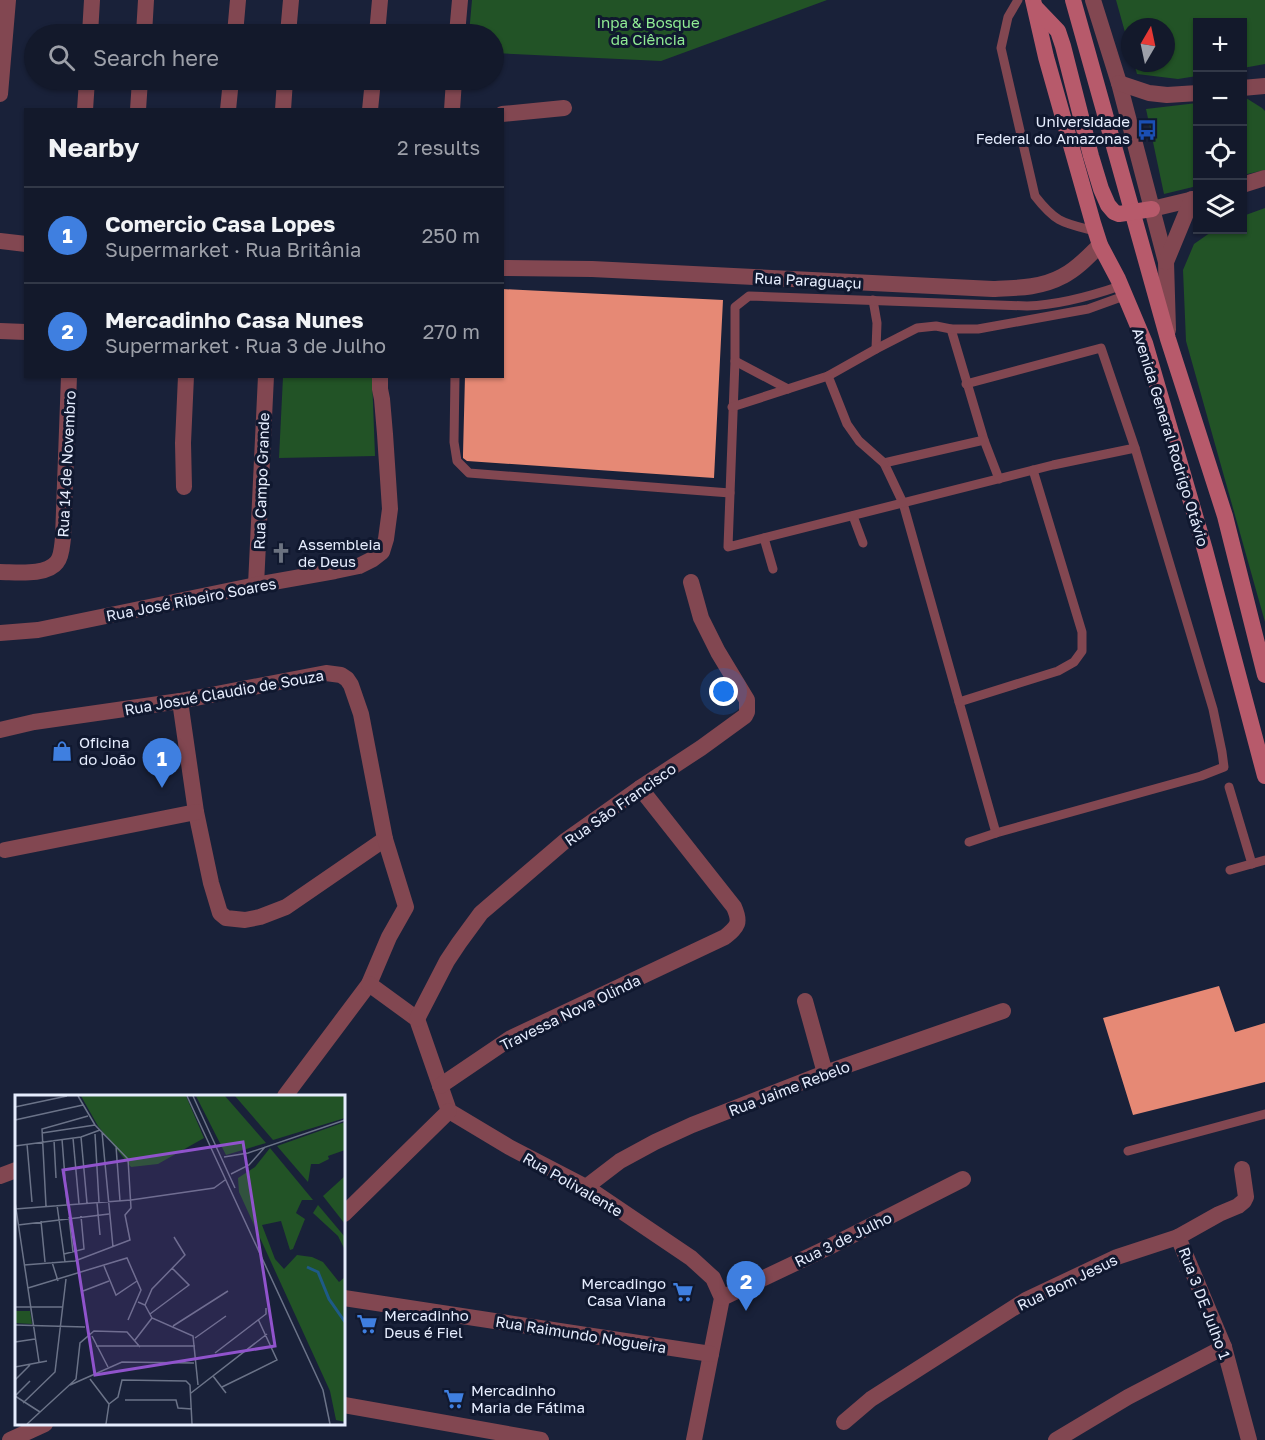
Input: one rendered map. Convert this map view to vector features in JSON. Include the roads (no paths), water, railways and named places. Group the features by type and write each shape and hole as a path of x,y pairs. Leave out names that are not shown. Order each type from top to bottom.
{"main road":[{"name":"Avenida General Rodrigo Otávio","path":"1073,0 1168,339 1225,516 1265,675"},
{"name":"Avenida General Rodrigo Otávio","path":"1028,2 1098,238 1145,343 1205,550 1265,776"},
{"path":"1028,2 1058,31 1101,189 1108,205 1114,212 1119,213 1152,209"}],"street":[{"path":"0,94 8,0"},
{"path":"91,24 92,0"},
{"path":"145,24 146,0"},
{"path":"236,24 237,0"},
{"path":"289,24 291,0"},
{"path":"378,24 380,0"},
{"path":"459,24 460,0"},
{"name":"Avenida General Rodrigo Otávio","path":"1093,0 1119,83 1166,262 1168,339"},
{"path":"1119,83 1149,93 1167,95 1193,93"},
{"path":"85,108 86,90"},
{"path":"138,108 139,90"},
{"path":"228,108 230,90"},
{"path":"283,108 284,90"},
{"path":"370,108 372,90"},
{"path":"452,108 453,90"},
{"path":"504,114 564,108"},
{"path":"1247,183 1265,178"},
{"path":"1152,209 1193,199"},
{"path":"1166,262 1193,202"},
{"name":"Rua Paraguaçu","path":"504,268 592,269 993,289 1019,288 1043,284 1064,276 1083,261 1098,238"},
{"path":"0,241 24,244"},
{"path":"0,331 24,332"},
{"name":"Rua 14 de Novembro","path":"0,572 35,572 50,569 57,563 60,556 63,538 69,378"},
{"path":"184,487 186,378"},
{"name":"Rua Campo Grande","path":"256,585 266,378"},
{"name":"Rua José Ribeiro Soares","path":"0,633 38,630 256,585 358,567 373,559 382,552 390,509 380,378"},
{"name":"Rua São Francisco","path":"417,1019 447,961 481,913 566,841 745,716 747,700 718,652 701,618 692,582"},
{"name":"Rua Josué Claudio de Souza","path":"0,730 34,722 180,701 326,673 340,675 347,679 362,714 385,839 406,907 389,937 369,984 286,1095"},
{"path":"180,701 196,812 211,883 220,913 226,918 245,920 286,907 385,839"},
{"name":"Travessa Nova Olinda","path":"440,1086 511,1038 725,937 734,929 738,923 738,916 734,907 640,788"},
{"path":"5,850 196,812"},
{"path":"345,1213 449,1111 417,1019 369,984"},
{"path":"805,1001 825,1073"},
{"name":"Rua Jaime Rebelo","path":"586,1187 620,1161 692,1125 825,1073 1003,1011"},
{"name":"Rua Polivalente","path":"449,1111 509,1147 586,1187 691,1258 713,1278 722,1298"},
{"name":"Rua Bom Jesus","path":"844,1422 871,1399 1026,1300 1117,1257 1178,1237 1238,1206 1246,1197 1242,1169"},
{"path":"0,1176 15,1170"},
{"name":"Rua 3 de Julho","path":"722,1298 963,1179"},
{"name":"Rua 3 DE Julho 1","path":"1178,1237 1224,1347 1249,1440"},
{"name":"Rua Raimundo Nogueira","path":"345,1298 711,1354"},
{"path":"694,1440 722,1298"},
{"path":"1056,1440 1128,1397 1224,1347"},
{"path":"345,1405 541,1440"},
{"path":"10,1440 43,1425"}],"lane":[{"path":"1028,2 1008,17 1001,48 1035,196 1049,213 1066,224 1098,238"},
{"path":"1122,291 1039,306 749,296 735,307 728,547 1053,465 1135,448"},
{"path":"732,407 828,376 917,328 936,326 951,329 978,329 1052,317 1088,309 1122,291"},
{"path":"873,300 877,323 876,349"},
{"path":"951,329 966,384 999,479"},
{"path":"966,384 1101,348 1135,448 1213,709 1224,767 1201,776 969,842"},
{"path":"735,361 788,389"},
{"path":"828,376 847,424 859,441 884,463 903,503 996,833"},
{"path":"455,378 454,442 457,461 469,473 730,494"},
{"path":"884,463 984,440"},
{"path":"959,702 1058,670 1074,662 1082,651 1082,632 1033,470"},
{"path":"853,516 863,543"},
{"path":"764,538 773,569"},
{"path":"1229,787 1252,864"},
{"path":"1230,870 1265,860"},
{"path":"1128,1151 1265,1114"}],"place":[{"name":"Universidade Federal do Amazonas","path":"1147,130"},
{"name":"Assembleia de Deus","path":"281,553"},
{"name":"Oficina do João","path":"62,751"},
{"name":"Comercio Casa Lopes","path":"162,788"},
{"name":"Mercadingo Casa Viana","path":"683,1292"},
{"name":"Mercadinho Casa Nunes","path":"746,1311"},
{"name":"Mercadinho Deus é Fiel","path":"367,1324"},
{"name":"Mercadinho Maria de Fátima","path":"454,1399"}],"park label":[{"name":"Inpa & Bosque da Ciência","path":"648,30"}]}
